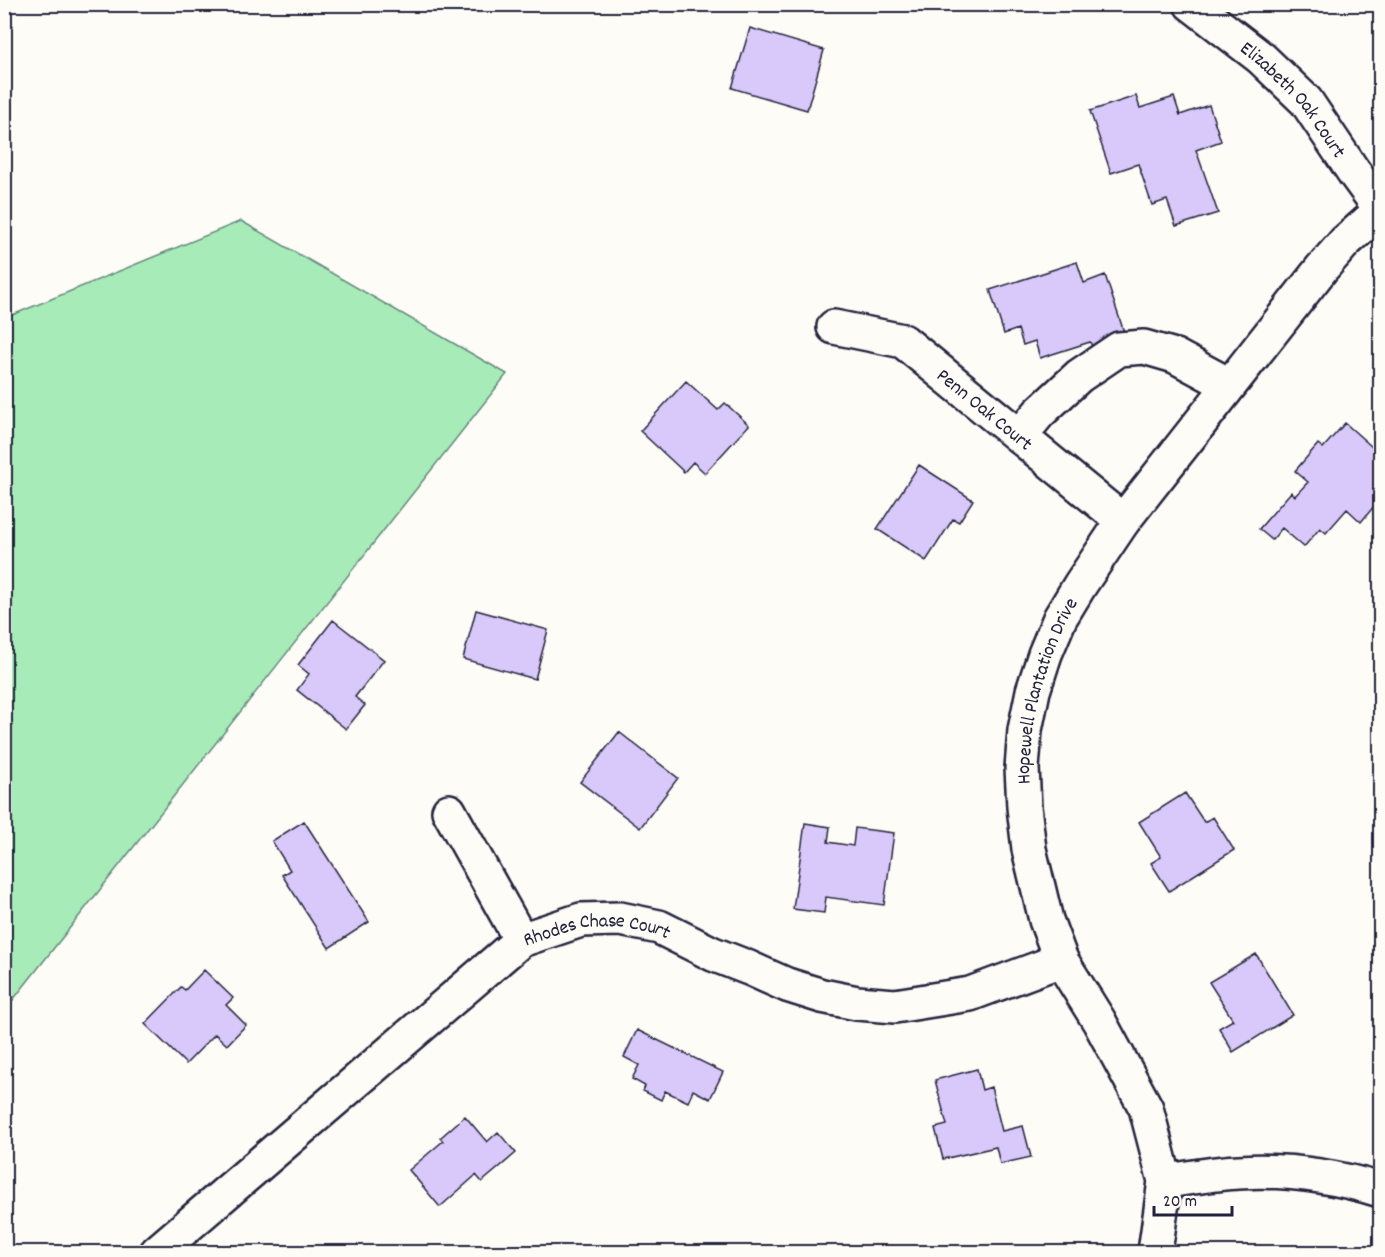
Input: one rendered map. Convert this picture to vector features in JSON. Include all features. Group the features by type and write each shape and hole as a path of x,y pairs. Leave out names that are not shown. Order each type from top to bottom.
{"street":[{"name":"Elizabeth Oak Court","path":"1191,4 1261,58 1306,101 1380,209"},
{"name":"Hopewell Plantation Drive","path":"1155,1252 1165,1180 1146,1108 1099,1021 1061,960 1046,920 1029,849 1022,768 1025,730 1036,682 1060,618 1123,521 1322,268 1345,242 1380,209"},
{"name":"Penn Oak Court","path":"834,327 903,341 1123,521"},
{"path":"1020,436 1039,413 1079,376 1119,349 1144,347 1175,356 1229,385"},
{"path":"449,811 520,940"},
{"name":"Rhodes Chase Court","path":"157,1252 520,940 581,920 620,919 658,927 713,954 787,985 822,996 857,1003 895,1006 970,994 1061,960"},
{"path":"1165,1180 1238,1172 1277,1171 1317,1174 1380,1190"}],"green space":[{"path":"241,221 507,374 5,1010 5,318"}],"building":[{"path":"750,28 824,50 807,110 732,88"},
{"path":"1136,96 1140,108 1174,97 1180,115 1209,105 1221,141 1196,150 1218,213 1176,226 1167,200 1152,205 1138,164 1111,173 1090,111"},
{"path":"1077,262 1084,283 1105,275 1125,335 1092,346 1090,342 1040,358 1035,341 1023,345 1018,329 1004,334 990,290"},
{"path":"686,381 718,410 725,403 749,425 705,473 693,462 684,472 640,431"},
{"path":"1345,423 1380,454 1380,499 1361,522 1347,509 1326,533 1320,528 1304,547 1282,528 1272,540 1259,529 1291,492 1295,496 1308,482 1295,471 1318,444 1323,448"},
{"path":"919,465 973,500 959,522 953,519 926,561 877,529"},
{"path":"476,610 548,630 535,679 463,659"},
{"path":"333,620 384,660 355,697 365,705 346,729 297,690 309,674 298,665"},
{"path":"619,732 678,778 640,828 580,782"},
{"path":"1185,793 1204,822 1213,817 1234,850 1169,891 1151,863 1161,857 1139,822"},
{"path":"304,821 369,922 329,948 282,875 290,870 272,841"},
{"path":"805,823 830,827 828,842 853,846 855,828 894,833 884,905 826,897 824,913 793,909"},
{"path":"1256,954 1293,1015 1233,1052 1219,1028 1233,1020 1209,982"},
{"path":"204,970 233,998 226,1005 246,1025 227,1045 215,1034 186,1064 145,1024 181,987 185,990"},
{"path":"637,1030 723,1072 710,1099 693,1090 688,1102 665,1091 661,1100 643,1091 645,1086 632,1079 639,1065 624,1057"},
{"path":"977,1069 982,1090 991,1087 1002,1131 1023,1126 1031,1157 1000,1164 996,1147 943,1159 935,1128 947,1125 935,1080"},
{"path":"465,1116 487,1142 498,1132 516,1153 482,1182 476,1175 440,1207 409,1170 443,1141 440,1138"}]}
